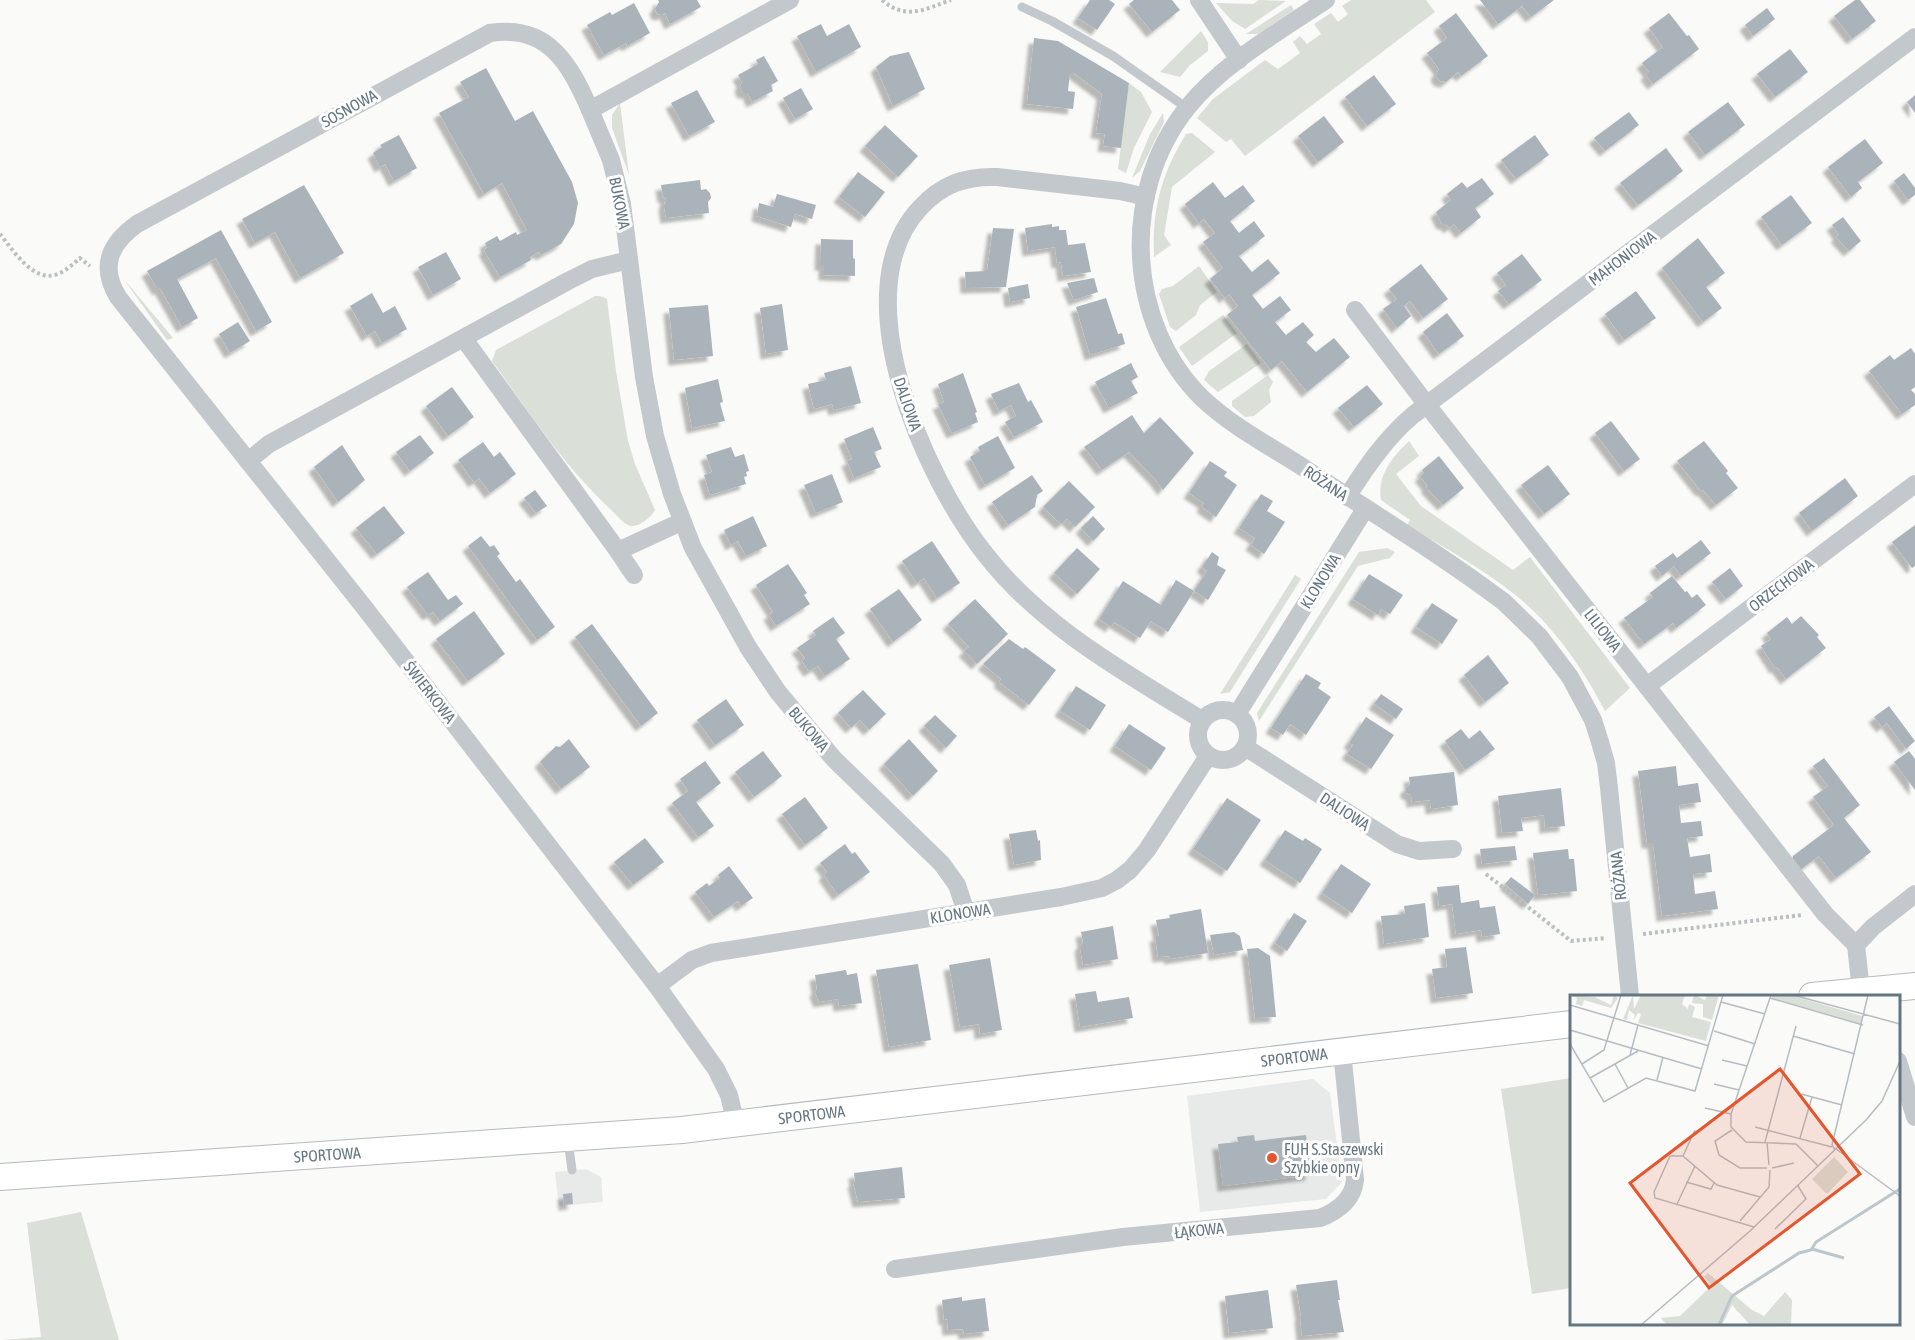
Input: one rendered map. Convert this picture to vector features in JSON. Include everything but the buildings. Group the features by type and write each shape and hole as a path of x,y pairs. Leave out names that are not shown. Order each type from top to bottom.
{"street":[{"path":"590,110 790,0"},
{"path":"1199,0 1239,60"},
{"name":"RÓŻANA","path":"1326,0 1239,60 1206,87 1187,108 1168,139 1149,183 1142,216 1141,250 1145,287 1152,319 1165,348 1179,370 1205,401 1232,422 1504,602 1539,636 1570,677 1593,720 1606,763 1630,995"},
{"name":"SOSNOWA","path":"108,271 115,244 136,224 490,33 521,32 538,39 554,50 576,78 590,110"},
{"name":"MAHONIOWA","path":"1347,497 1385,442 1426,405 1915,37"},
{"name":"BUKOWA","path":"590,110 611,160 617,181 653,426 681,522 720,600 773,685 806,728 834,759 942,864 957,885 966,912"},
{"name":"DALIOWA","path":"1146,197 1120,190 980,176 963,179 945,187 929,198 903,230 894,250 890,271 888,320 897,371 911,417 947,494 986,556 1053,622 1095,652 1202,720"},
{"path":"248,461 269,444 592,269 629,260"},
{"name":"ŚWIERKOWA","path":"108,271 110,284 117,297 364,607 657,986 716,1069 729,1095 736,1125"},
{"name":"LILIOWA","path":"1355,310 1426,405 1825,914 1856,945"},
{"path":"464,339 634,575"},
{"name":"ORZECHOWA","path":"1647,687 1915,484"},
{"name":"KLONOWA","path":"1237,714 1365,509"},
{"path":"618,551 681,522"},
{"path":"1219,710 1237,714 1244,721 1247,730 1248,739 1245,747 1230,759 1220,760 1208,756 1199,744 1198,729 1202,720 1219,710"},
{"name":"DALIOWA","path":"1245,747 1397,844 1419,851 1454,849"},
{"name":"KLONOWA","path":"657,986 692,960 711,954 1084,893 1102,888 1118,880 1140,861 1208,756"},
{"path":"1874,992 1856,945 1873,927 1915,894"},
{"path":"1828,995 1915,986"},
{"name":"SPORTOWA","path":"0,1177 736,1125 1570,1024"},
{"name":"ŁĄKOWA","path":"895,1269 1123,1238 1320,1218 1332,1214 1350,1197 1356,1180 1342,1051"},
{"path":"1900,1064 1915,1117"}],"lane":[{"path":"1022,7 1052,21 1113,56 1187,108"},
{"path":"568,1138 572,1170"}],"path":[{"path":"882,0 898,11 911,13 951,0"},
{"path":"0,234 35,272 47,276 60,274 80,258"},
{"path":"1486,874 1571,941 1825,914"}],"shaded area":[{"path":"1259,0 1286,1 1245,29 1232,21 1216,3 1253,4"},
{"path":"1351,0 1426,0 1435,12 1245,156 1231,139 1226,142 1197,118 1213,99 1265,60 1278,69 1300,53 1293,42 1300,36 1307,44 1321,34 1314,24 1331,13 1338,22 1348,14 1342,6"},
{"path":"1291,5 1294,10 1258,34 1246,34"},
{"path":"1201,31 1208,42 1208,51 1190,65 1180,77 1160,72"},
{"path":"1129,83 1141,92 1152,112 1134,148 1126,173 1118,169"},
{"path":"620,103 629,175 612,128 612,115"},
{"path":"1163,113 1164,122 1140,171 1132,178 1150,134"},
{"path":"1192,133 1215,152 1172,187 1164,235 1171,245 1154,257 1155,223 1164,178 1186,134"},
{"path":"1199,266 1217,292 1200,305 1196,315 1176,331 1170,327 1159,294 1162,289 1173,286"},
{"path":"123,278 173,338 167,340"},
{"path":"595,296 607,299 628,441 635,464 655,510 645,521 633,526 621,520 577,474 547,438 492,361 496,350"},
{"path":"1223,315 1237,333 1192,366 1179,347"},
{"path":"1247,344 1261,363 1218,392 1204,380 1209,371"},
{"path":"1268,375 1273,382 1269,390 1271,402 1254,416 1245,417 1232,406 1232,401"},
{"path":"1409,441 1419,456 1396,474 1421,506 1513,570 1530,557 1630,688 1605,711 1567,650 1545,622 1519,598 1492,578 1407,525 1410,520 1381,500 1381,483 1387,467"},
{"path":"1387,548 1395,552 1390,558 1358,566 1259,721 1257,713 1359,552"},
{"path":"1295,575 1301,579 1230,692 1220,694"},
{"path":"1570,1078 1570,1288 1532,1294 1501,1089"},
{"path":"1313,1079 1330,1093 1342,1182 1326,1199 1200,1212 1187,1096"},
{"path":"586,1169 601,1177 603,1202 559,1206 555,1172"},
{"path":"81,1212 119,1340 2,1340 41,1337 27,1223"}],"place":[{"name":"FUH S.Staszewski Szybkie opny","path":"1272,1158"}]}
